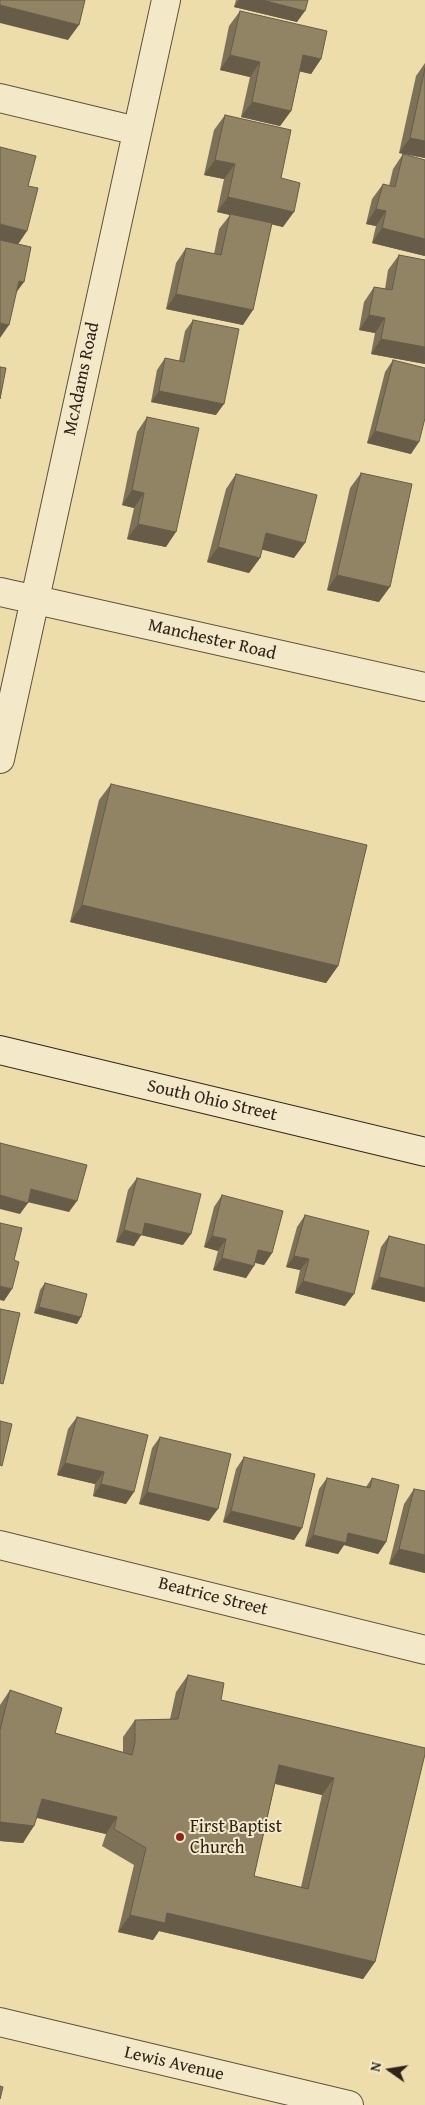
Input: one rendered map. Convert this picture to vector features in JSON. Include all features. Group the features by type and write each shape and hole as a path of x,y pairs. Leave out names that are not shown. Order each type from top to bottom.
{"street":[{"name":"McAdams Road","path":"0,759 166,0"},
{"path":"0,98 137,131"},
{"name":"Manchester Road","path":"0,592 425,687"},
{"name":"South Ohio Street","path":"0,1050 425,1152"},
{"name":"Beatrice Street","path":"0,1545 425,1650"},
{"name":"Lewis Avenue","path":"0,2022 349,2105"}],"building":[{"path":"0,0 85,0 79,25 0,5"},
{"path":"262,0 308,0 305,11"},
{"path":"240,11 327,31 321,59 303,55 291,111 252,102 260,62 230,55"},
{"path":"425,68 425,141 410,138"},
{"path":"225,115 291,130 281,178 300,183 294,212 228,197 235,164 215,160"},
{"path":"0,147 36,156 28,186 38,188 27,231 0,224"},
{"path":"403,154 425,160 425,239 382,228 386,211 376,209 383,184 395,187"},
{"path":"230,214 272,223 253,310 176,294 186,248 221,255"},
{"path":"0,240 31,247 24,282 19,281 9,325 0,323"},
{"path":"399,255 425,260 425,347 381,339 385,318 369,315 374,287 392,290"},
{"path":"193,320 239,329 224,404 159,391 165,358 184,362"},
{"path":"393,360 425,368 425,418 419,442 375,431"},
{"path":"0,367 6,368 0,399"},
{"path":"147,417 199,428 176,532 138,524 144,493 132,490"},
{"path":"361,473 412,484 390,587 337,575"},
{"path":"236,474 317,495 305,543 266,533 260,558 218,547"},
{"path":"111,784 367,845 338,966 82,905"},
{"path":"0,1143 87,1165 77,1201 31,1189 28,1203 0,1195"},
{"path":"137,1178 201,1194 191,1234 145,1223 142,1235 124,1230"},
{"path":"222,1195 283,1211 272,1253 258,1250 254,1266 222,1258 226,1239 212,1236"},
{"path":"305,1215 369,1231 354,1294 303,1281 309,1259 294,1256"},
{"path":"0,1223 22,1228 14,1260 19,1262 12,1289 0,1286"},
{"path":"389,1236 425,1245 425,1288 379,1277"},
{"path":"45,1283 87,1294 81,1317 39,1307"},
{"path":"0,1309 20,1313 3,1384 0,1383"},
{"path":"77,1417 148,1435 134,1492 101,1484 104,1472 65,1463"},
{"path":"0,1421 12,1424 2,1466 0,1465"},
{"path":"160,1437 231,1454 218,1509 147,1492"},
{"path":"244,1457 315,1474 302,1528 231,1511"},
{"path":"327,1478 370,1488 372,1478 399,1485 386,1542 348,1533 346,1543 313,1535"},
{"path":"414,1489 425,1491 425,1555 399,1549"},
{"name":"First Baptist Church","path":"188,1675 224,1683 221,1700 425,1748 375,1962 167,1913 165,1923 130,1915 146,1848 114,1829 117,1817 42,1799 34,1826 0,1822 0,1730 10,1690 62,1708 55,1733 132,1755 135,1742 135,1720 178,1719","holes":["279,1765 334,1778 308,1889 254,1876"]},
{"path":"0,2086 3,2087 0,2099"}],"place":[{"name":"First Baptist Church","path":"180,1837"}]}
